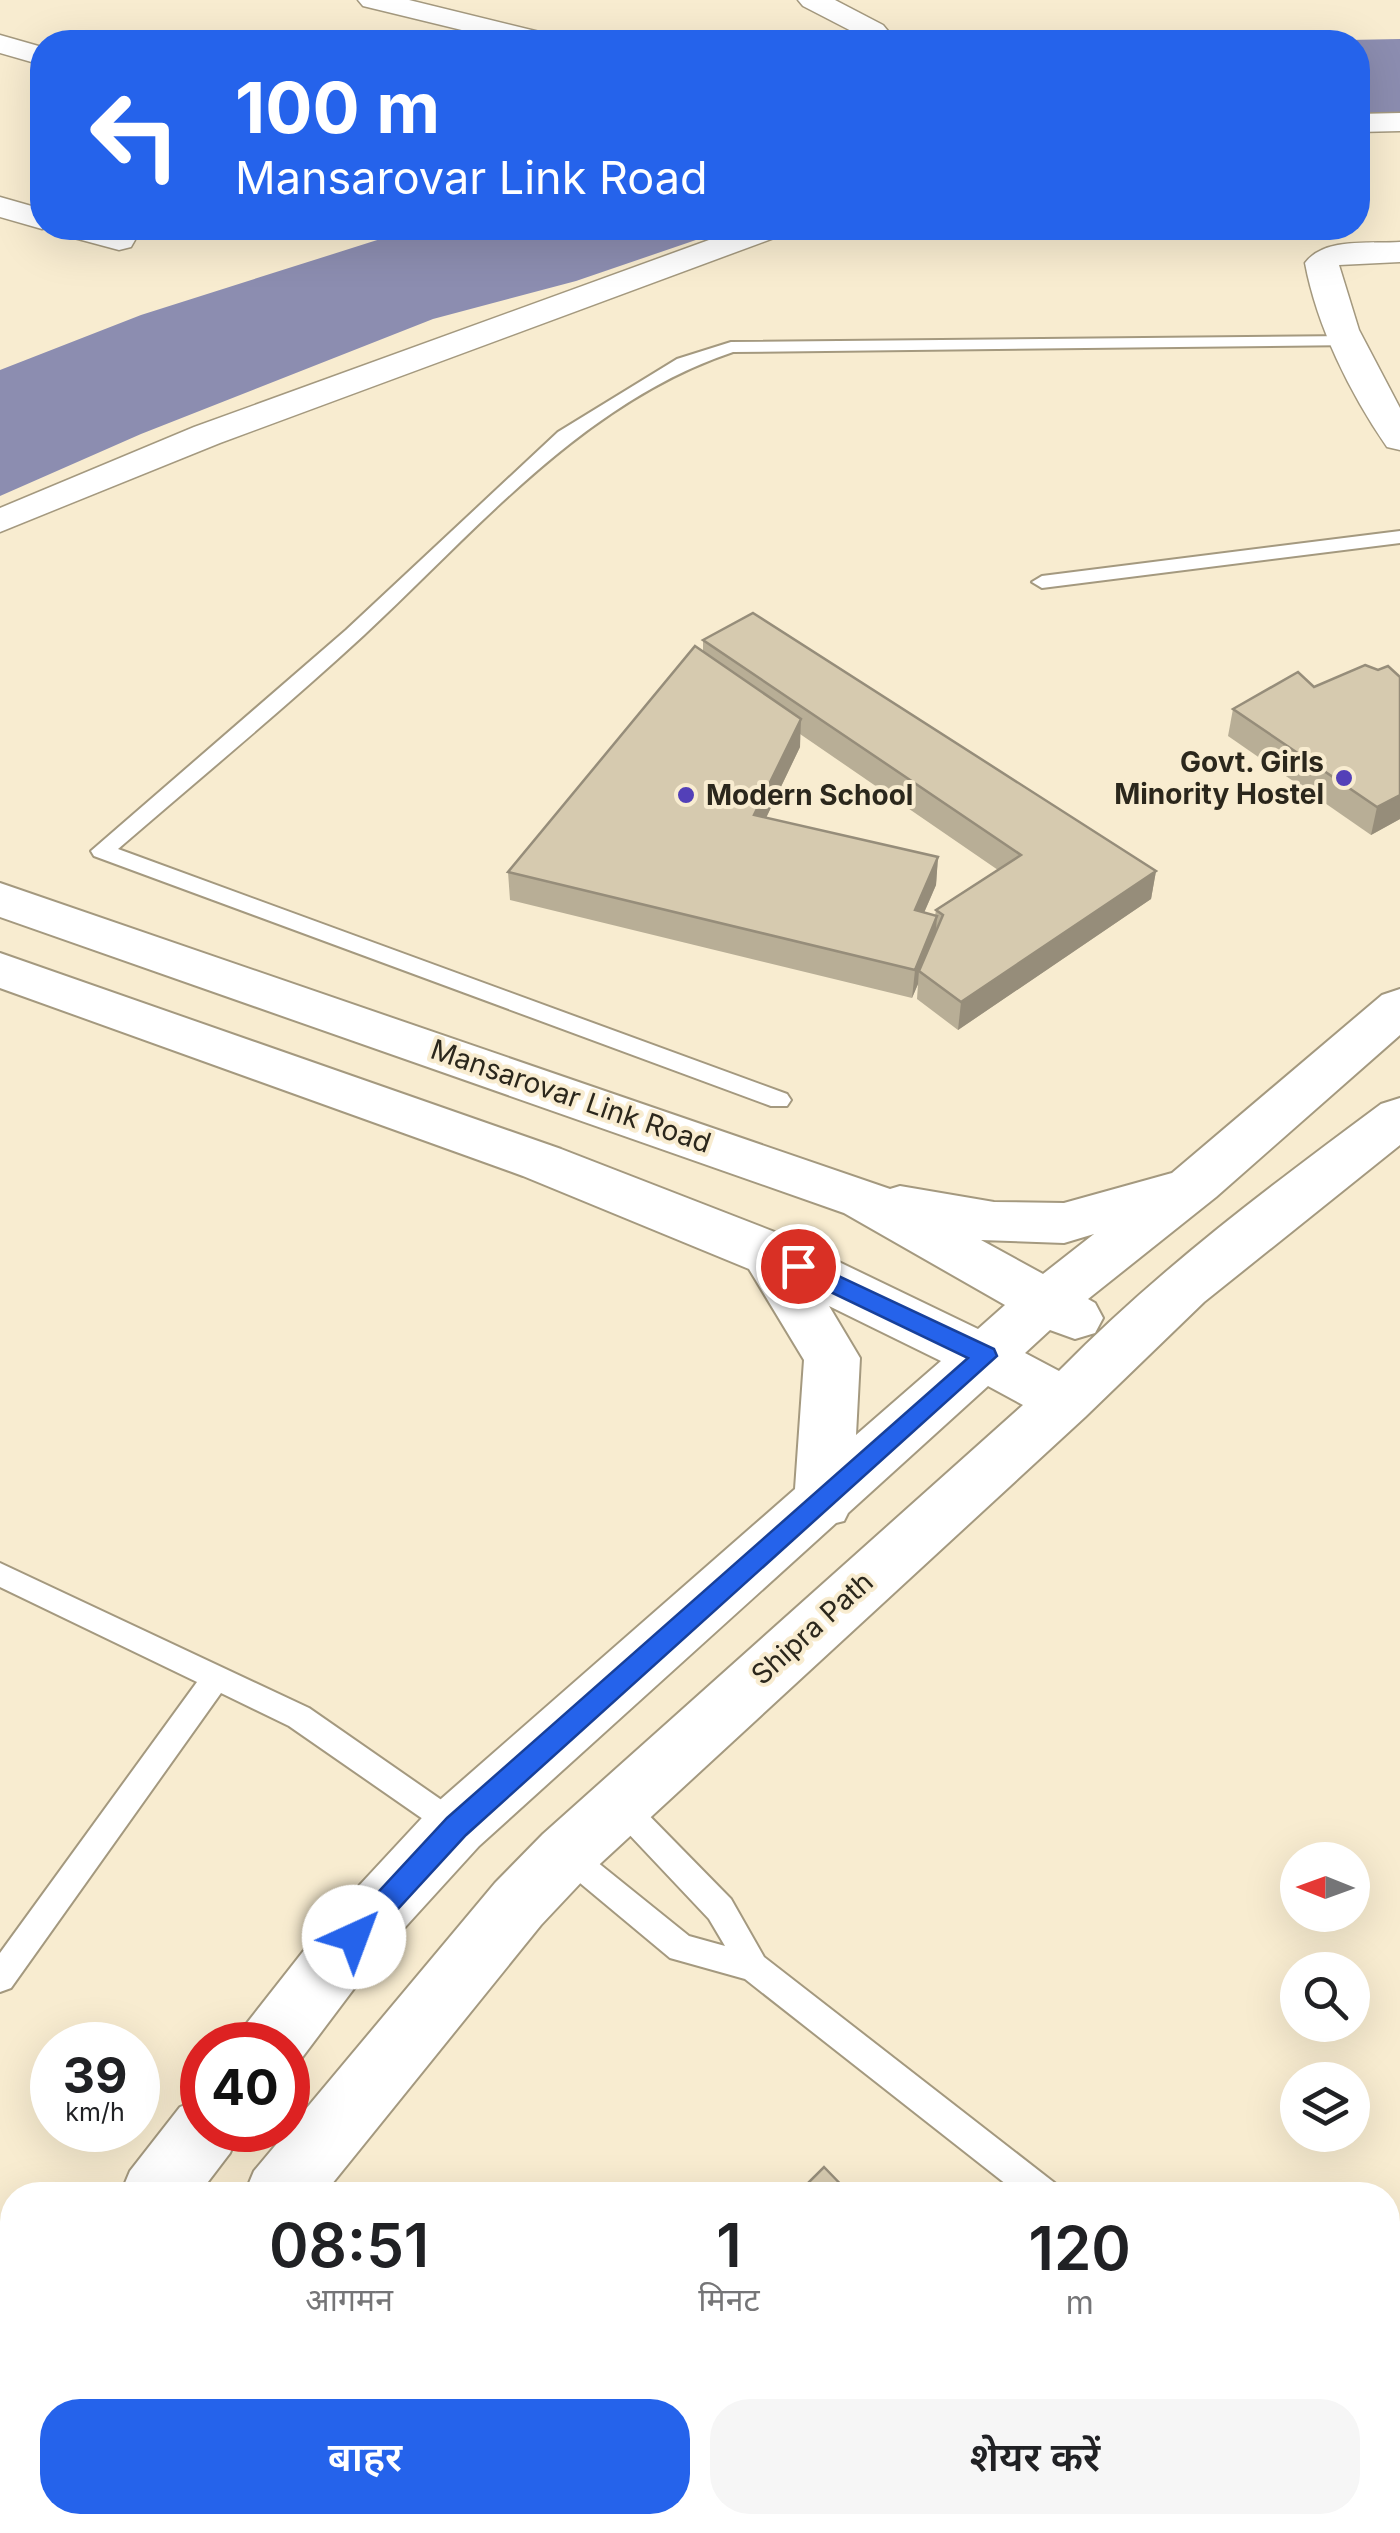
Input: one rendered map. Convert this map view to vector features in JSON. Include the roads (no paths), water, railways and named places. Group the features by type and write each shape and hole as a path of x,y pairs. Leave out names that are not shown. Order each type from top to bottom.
{"street":[{"path":"372,0 496,30"},
{"path":"813,0 871,30"},
{"path":"0,44 30,53"},
{"path":"1370,123 1400,122"},
{"path":"0,208 30,216"},
{"path":"0,521 206,435 739,240"},
{"path":"1400,252 1330,256 1322,264 1324,280 1350,342 1400,439"},
{"name":"Mansarovar Link Road","path":"0,899 863,1199 1044,1303 1121,1341"},
{"path":"0,970 576,1177 766,1251 986,1356 1065,1401"},
{"path":"289,2022 354,1937 456,1826 823,1504 1044,1303 1197,1183 1400,1007"},
{"name":"Shipra Path","path":"290,2182 518,1904 618,1803 1065,1401 1121,1341 1258,1224 1400,1117"},
{"path":"863,1199 994,1222 1064,1224 1197,1183"},
{"path":"766,1251 832,1358 823,1504"},
{"path":"165,2182 188,2152"}],"lane":[{"path":"779,1100 102,851 353,634 564,436 683,364 731,347 1350,342"},
{"path":"1042,582 1400,537"},
{"path":"0,1574 299,1717 456,1826"},
{"path":"0,1978 216,1678"},
{"path":"618,1803 720,1909 753,1968"},
{"path":"566,1854 681,1948 753,1968 1028,2182"}],"water":[{"path":"1400,39 1400,119 1370,120 1370,40"},
{"path":"377,240 696,240 576,281 433,319 141,434 0,496 0,370 141,315"}],"place":[{"name":"Govt. Girls Minority Hostel","path":"1344,778"},
{"name":"Modern School","path":"686,795"}]}
